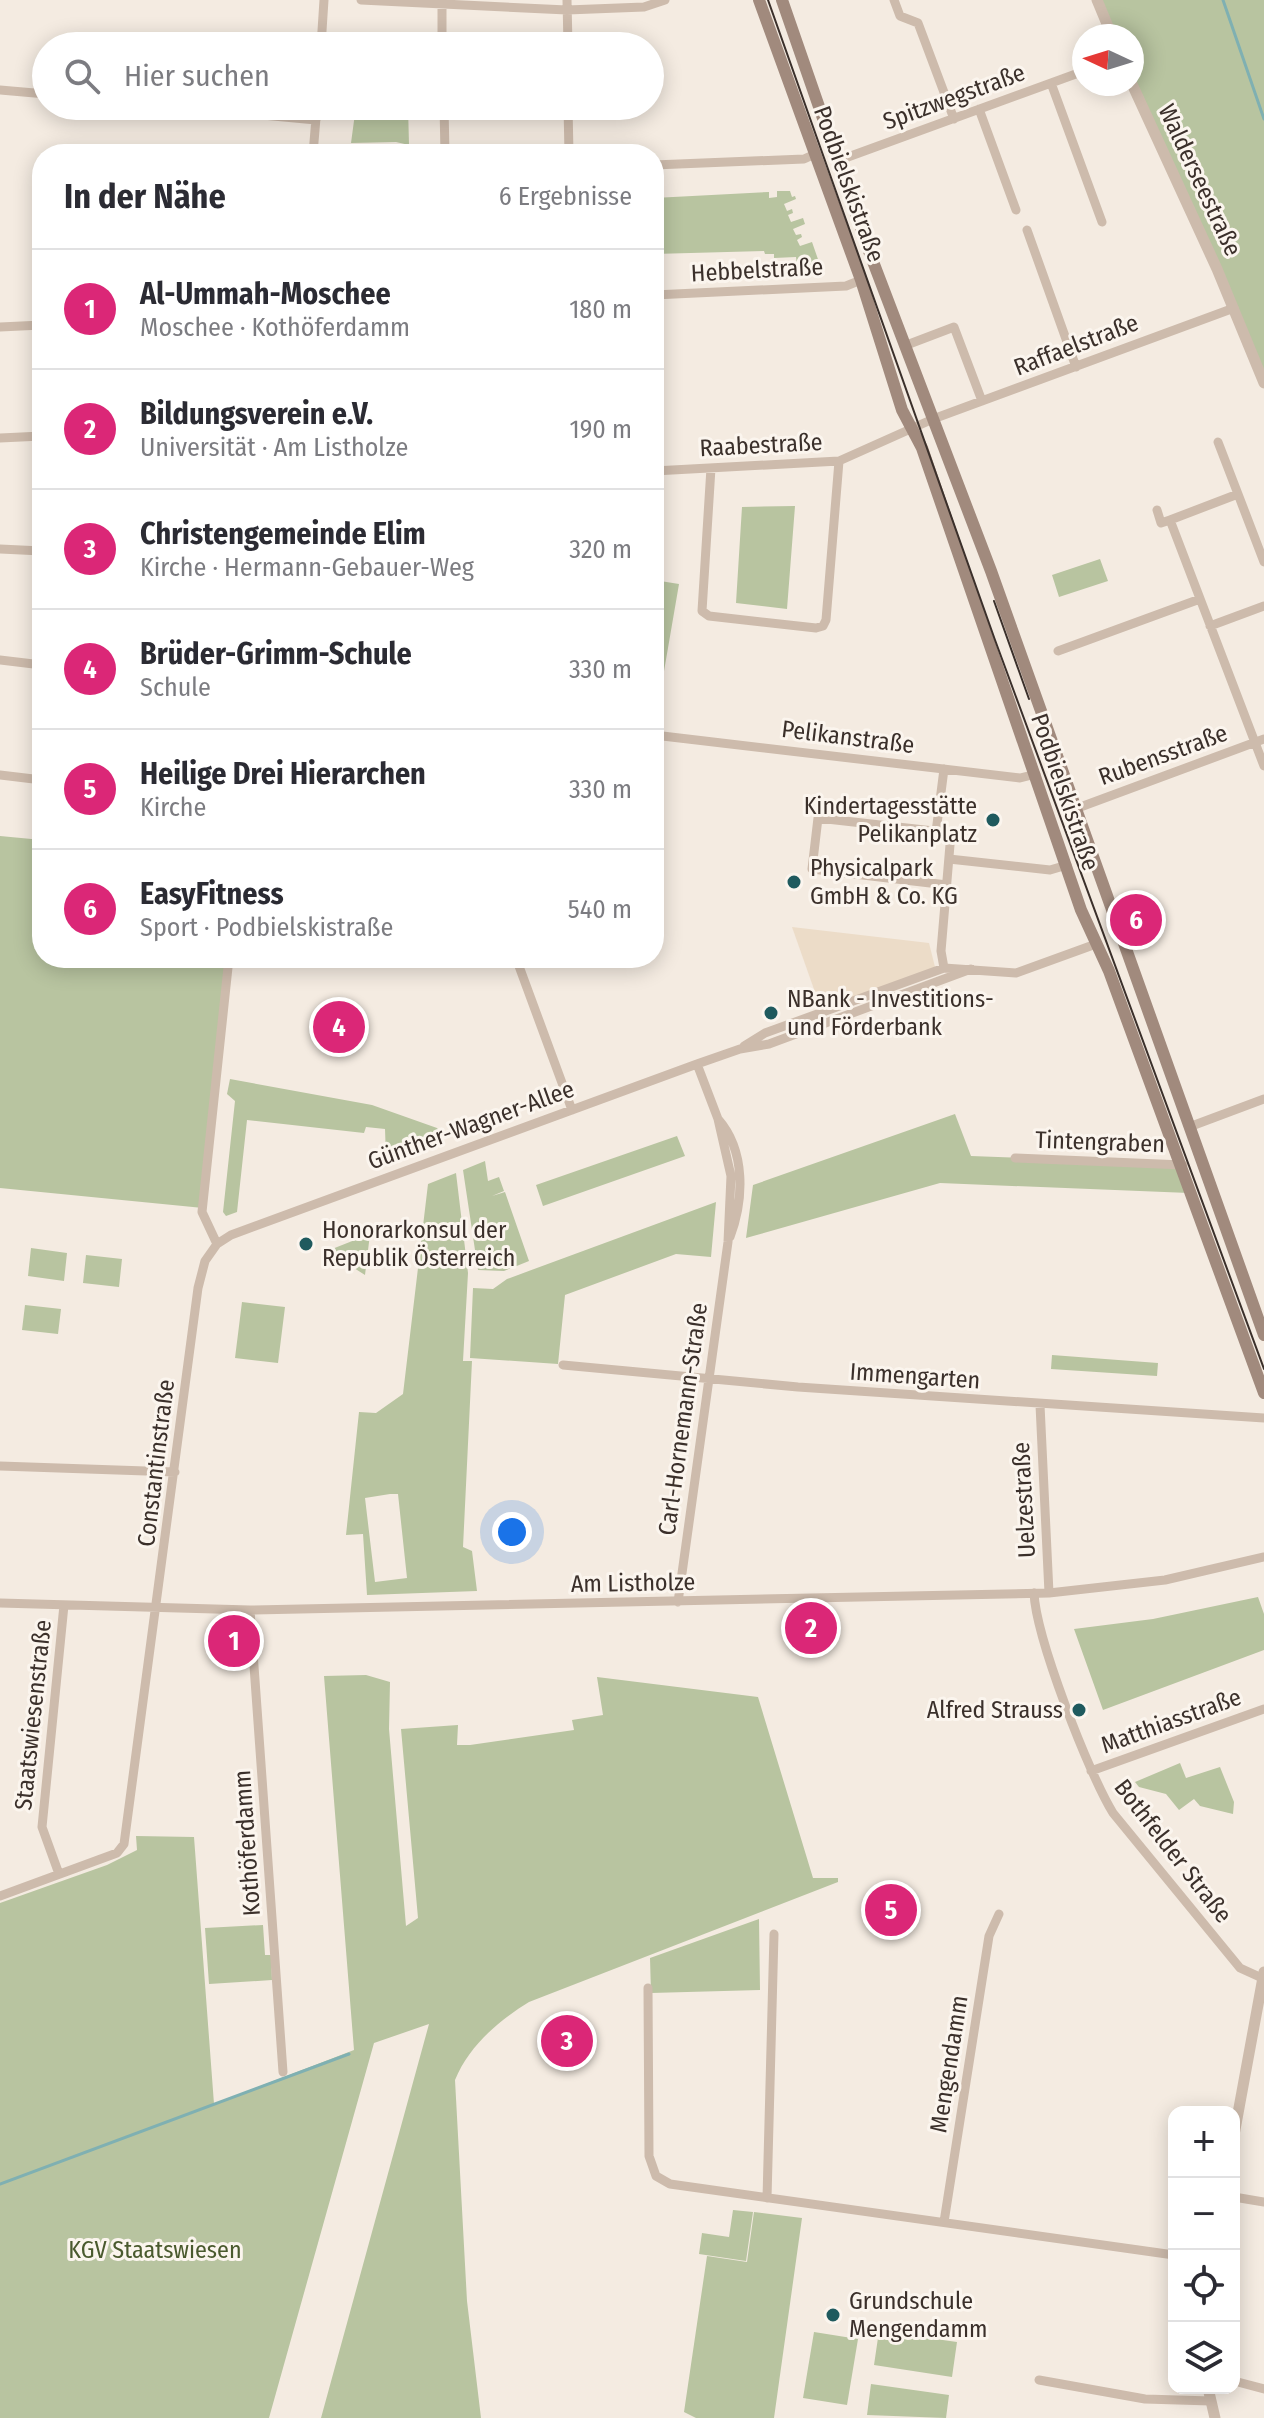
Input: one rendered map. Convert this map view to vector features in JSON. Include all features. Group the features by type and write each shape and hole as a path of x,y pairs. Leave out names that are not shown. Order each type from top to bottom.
{"main road":[{"name":"Podbielskistraße","path":"759,0 861,280 902,410 912,429 1036,774 1084,918 1183,1165 1264,1393"},
{"name":"Podbielskistraße","path":"782,0 837,161 1060,767 1264,1335"},
{"path":"1036,774 1060,767"},
{"path":"1096,944 1119,936"}],"street":[{"path":"322,32 324,0"},
{"path":"361,0 442,5 644,7 665,0"},
{"path":"894,0 900,16 918,23 954,119"},
{"path":"1097,0 1107,24"},
{"path":"442,5 442,32"},
{"path":"567,5 568,32"},
{"name":"Spitzwegstraße","path":"837,161 1072,75"},
{"path":"1051,83 1102,222"},
{"path":"0,90 32,93"},
{"name":"Walderseestraße","path":"1137,96 1234,308 1264,383"},
{"path":"979,109 1016,210"},
{"path":"314,144 316,120"},
{"path":"444,120 445,144"},
{"path":"568,120 569,144"},
{"path":"664,165 804,159 815,154"},
{"path":"1027,230 1076,367"},
{"name":"Hebbelstraße","path":"664,295 846,286 861,280"},
{"name":"Raffaelstraße","path":"933,419 1234,308"},
{"path":"0,327 32,325"},
{"path":"904,346 954,327 982,401"},
{"path":"912,429 933,419"},
{"name":"Raabestraße","path":"664,470 839,461 912,429"},
{"path":"0,438 32,436"},
{"path":"1218,442 1264,562"},
{"path":"711,468 702,611 709,616 816,628 823,626 828,607 839,461"},
{"path":"1157,510 1161,523 1238,494"},
{"path":"1170,520 1210,626 1260,741 1264,766"},
{"path":"0,549 32,551"},
{"path":"1058,651 1200,599"},
{"path":"1210,626 1264,606"},
{"path":"0,660 32,664"},
{"name":"Pelikanstraße","path":"664,736 1020,778 1036,774"},
{"name":"Rubensstraße","path":"1075,809 1260,741"},
{"path":"936,832 944,769"},
{"path":"0,775 32,779"},
{"path":"944,968 941,951 947,885 951,833 818,818 812,869 947,885"},
{"path":"949,859 1050,870 1067,865"},
{"name":"Günther-Wagner-Allee","path":"740,1049 765,1033 944,968 1016,973 1096,944"},
{"path":"217,1244 202,1212 228,968"},
{"path":"520,968 572,1110"},
{"name":"Günther-Wagner-Allee","path":"217,1244 261,1223 697,1064 740,1049 769,1044 971,969"},
{"name":"Carl-Hornemann-Straße","path":"678,1602 728,1242 736,1222 740,1175 735,1150 718,1119 697,1064"},
{"path":"1189,1127 1264,1099"},
{"name":"Tintengraben","path":"1015,1158 1183,1165"},
{"name":"Constantinstraße","path":"0,1896 117,1853 124,1844 200,1274 217,1244"},
{"name":"Immengarten","path":"563,1365 709,1380 1264,1418"},
{"name":"Uelzestraße","path":"1040,1405 1049,1593"},
{"path":"0,1466 175,1472"},
{"name":"Am Listholze","path":"0,1603 157,1610 250,1610 1049,1593 1165,1580 1264,1557"},
{"name":"Bothfelder Straße","path":"1034,1593 1044,1639 1098,1790 1240,1968 1263,1975"},
{"name":"Staatswiesenstraße","path":"59,1874 42,1827 64,1605"},
{"name":"Kothöferdamm","path":"250,1610 283,2072"},
{"name":"Matthiasstraße","path":"1091,1771 1264,1709"},
{"name":"Mengendamm","path":"944,2222 989,1936 999,1914"},
{"path":"767,2198 774,1934"},
{"path":"1240,2107 1260,2014 1263,1975"},
{"path":"648,1988 649,2156 656,2176 670,2184 1168,2254"},
{"path":"1240,2198 1264,2202"},
{"path":"1039,2380 1145,2399 1211,2401"},
{"path":"1240,2383 1264,2389"},
{"path":"1209,2394 1215,2418"}],"green space":[{"path":"1097,0 1264,0 1264,383 1137,96 1144,96 1144,24 1107,24"},
{"path":"354,120 408,120 409,144 351,143"},
{"path":"777,191 790,191 792,197 795,196 796,199 784,204 787,211 792,209 793,213 788,215 791,222 803,218 805,224 793,229 796,235 801,234 802,237 797,240 800,246 812,242 820,265 797,265 796,257 774,258 774,254 765,254 764,251 664,254 664,197 769,192 769,198 777,197"},
{"path":"795,506 787,609 736,603 742,507"},
{"path":"1100,559 1108,581 1059,597 1052,575"},
{"path":"664,582 679,584 664,671"},
{"path":"0,836 32,839 32,968 228,968 203,1208 0,1188"},
{"path":"230,1079 372,1105 437,1128 443,1137 386,1158 385,1129 366,1127 364,1133 247,1120 237,1212 226,1216 223,1212 235,1101 227,1094"},
{"path":"955,1114 971,1156 1175,1164 1189,1193 940,1183 746,1238 753,1185"},
{"path":"677,1136 685,1156 543,1206 536,1185"},
{"path":"485,1161 488,1181 499,1177 504,1191 492,1196 505,1192 529,1261 504,1271 478,1270 463,1170"},
{"path":"456,1173 468,1273 463,1361 472,1361 463,1547 472,1551 477,1591 367,1595 363,1534 346,1535 359,1412 376,1413 403,1394 428,1184","holes":["398,1494 407,1578 375,1582 365,1498"]},
{"path":"716,1202 711,1257 676,1254 565,1295 558,1364 470,1358 473,1288 493,1289 507,1279"},
{"path":"370,1234 365,1275 327,1251"},
{"path":"31,1248 67,1253 64,1281 28,1276"},
{"path":"86,1255 122,1259 119,1287 83,1283"},
{"path":"242,1302 285,1307 278,1363 235,1358"},
{"path":"25,1305 61,1309 58,1334 22,1330"},
{"path":"1052,1355 1158,1363 1157,1376 1051,1369"},
{"path":"1258,1597 1264,1614 1264,1650 1103,1710 1074,1629 1153,1619"},
{"name":"KGV Staatswiesen","path":"366,1675 390,1682 389,1729 406,1926 418,1918 401,1729 458,1725 457,1745 574,1730 572,1720 603,1715 597,1677 758,1697 813,1878 838,1878 838,1882 529,2002 506,2017 468,2056 455,2080 467,2301 481,2418 321,2418 429,2024 374,2043 269,2418 0,2418 0,1903 107,1865 137,1850 136,1836 194,1837 214,2104 354,2050 324,1676"},
{"path":"1180,1763 1186,1778 1220,1767 1234,1802 1233,1814 1200,1806 1194,1799 1179,1810 1166,1794 1139,1787 1135,1782"},
{"path":"759,1919 760,1990 651,1993 650,1958"},
{"path":"263,1925 265,1955 271,1955 272,1980 209,1984 205,1928"},
{"path":"733,2210 753,2212 746,2261 699,2254 702,2233 729,2237"},
{"path":"754,2212 802,2218 774,2418 696,2418 684,2412 707,2256 747,2262"},
{"path":"879,2331 957,2342 952,2377 874,2365"},
{"path":"814,2332 858,2339 847,2405 803,2398"},
{"path":"871,2384 949,2395 946,2418 867,2415"}],"shaded area":[{"path":"792,927 929,943 936,971 822,1012"}],"waterway":[{"path":"1223,0 1264,119"},
{"path":"0,2184 349,2054"}],"tram line":[{"path":"768,0 995,640 1264,1369"},
{"path":"994,601 1029,699"}],"place":[{"name":"Kindertagesstätte Pelikanplatz","path":"993,820"},
{"name":"Physicalpark GmbH & Co. KG","path":"794,882"},
{"name":"EasyFitness","path":"1136,920"},
{"name":"NBank - Investitions- und Förderbank","path":"771,1013"},
{"name":"Brüder-Grimm-Schule","path":"339,1027"},
{"name":"Honorarkonsul der Republik Österreich","path":"306,1244"},
{"name":"Bildungsverein e.V.","path":"811,1628"},
{"name":"Al-Ummah-Moschee","path":"234,1641"},
{"name":"Alfred Strauss","path":"1079,1710"},
{"name":"Heilige Drei Hierarchen","path":"891,1910"},
{"name":"Christengemeinde Elim","path":"567,2041"},
{"name":"Grundschule Mengendamm","path":"833,2315"}]}
